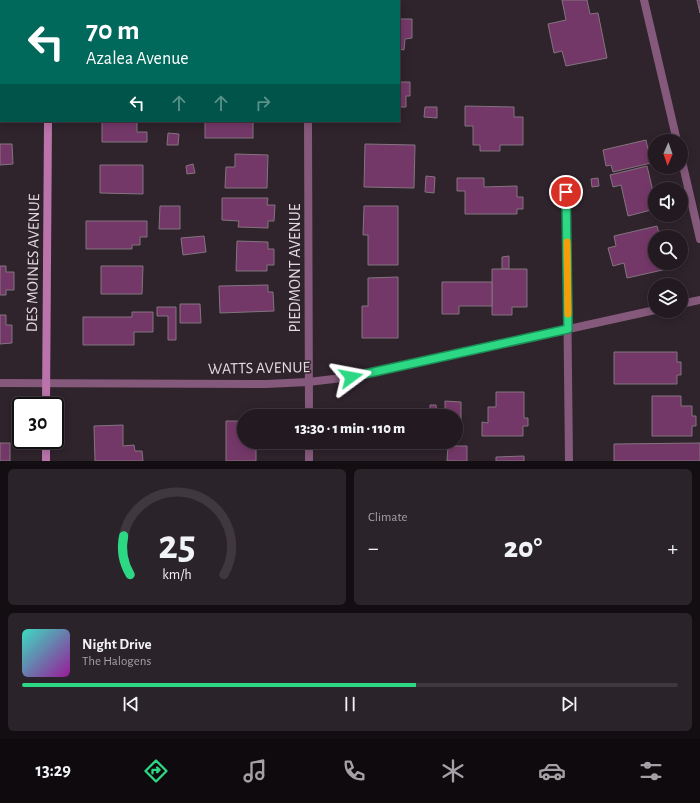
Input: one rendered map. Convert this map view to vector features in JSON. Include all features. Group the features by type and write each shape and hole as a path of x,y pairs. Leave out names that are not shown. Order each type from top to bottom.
{"street":[{"path":"644,0 675,134"},
{"name":"DES MOINES AVENUE","path":"46,397 48,122"},
{"name":"PIEDMONT AVENUE","path":"308,122 309,409"},
{"path":"685,174 700,239"},
{"path":"566,192 569,461"},
{"path":"688,303 700,300"},
{"name":"WATTS AVENUE","path":"0,383 266,384 308,382 351,377 648,312"},
{"path":"46,449 46,461"},
{"path":"309,449 309,461"}],"building":[{"path":"562,0 587,0 590,14 598,13 607,58 566,66 562,51 554,53 548,24 566,20"},
{"path":"697,0 700,0 700,13"},
{"path":"400,19 412,19 412,38 405,39 404,50 400,49"},
{"path":"400,82 410,82 410,96 406,96 406,107 400,107"},
{"path":"465,106 514,107 514,117 523,117 523,145 500,145 500,151 480,151 480,145 473,145 473,126 465,126"},
{"path":"425,107 437,107 437,118 424,117"},
{"path":"102,122 137,122 137,132 147,132 147,142 102,142"},
{"path":"205,122 253,122 253,138 205,138"},
{"path":"168,133 179,134 178,145 167,145"},
{"path":"646,140 648,149 648,164 613,172 611,165 606,166 603,150"},
{"path":"0,144 12,144 13,164 0,165"},
{"path":"365,144 415,145 414,188 364,187"},
{"path":"235,154 268,155 267,188 225,188 226,167 235,167"},
{"path":"193,164 195,173 187,174 186,166"},
{"path":"100,165 143,165 143,194 100,193"},
{"path":"647,166 651,182 648,182 648,211 628,216 621,185 613,187 610,175"},
{"path":"426,176 435,177 434,193 425,192"},
{"path":"457,178 484,178 484,187 517,186 517,197 523,197 523,209 517,209 517,214 465,214 465,191 457,191"},
{"path":"598,178 599,186 592,187 591,179"},
{"path":"222,198 268,198 267,205 275,205 274,221 268,221 268,228 238,227 239,221 222,220"},
{"path":"160,206 180,206 180,229 159,229"},
{"path":"364,206 398,206 398,265 368,265 368,235 363,235"},
{"path":"86,221 147,221 147,237 140,237 140,245 132,245 132,249 86,249"},
{"path":"657,226 658,230 648,230 648,270 663,270 627,278 624,263 613,266 608,248 616,246 614,236"},
{"path":"204,236 206,252 183,255 181,238"},
{"path":"237,241 268,242 268,249 274,249 274,265 267,265 267,271 236,271"},
{"path":"509,256 509,269 502,269 502,257"},
{"path":"0,266 6,266 6,272 14,272 14,290 6,290 6,295 0,295"},
{"path":"101,266 143,266 142,294 101,294"},
{"path":"492,269 527,269 527,307 512,307 512,315 492,315"},
{"path":"398,277 398,338 362,338 362,306 368,306 368,278"},
{"path":"442,282 492,282 492,306 459,306 459,314 442,314"},
{"path":"268,285 268,292 273,292 274,311 220,313 219,286"},
{"path":"180,304 200,304 201,323 180,323"},
{"path":"157,307 176,307 176,340 168,340 168,316 157,316"},
{"path":"132,312 153,312 153,332 134,332 134,345 83,345 83,317 132,317"},
{"path":"0,315 6,315 6,325 12,325 12,343 0,344"},
{"path":"614,352 677,352 677,362 681,362 681,375 677,375 677,384 614,384"},
{"path":"496,392 524,392 524,418 528,418 528,426 523,426 523,436 482,436 482,422 488,423 488,407 496,407"},
{"path":"652,396 681,396 681,406 692,406 692,416 696,416 696,426 692,426 692,436 652,436"},
{"path":"445,401 461,402 461,409 445,409"},
{"path":"430,405 436,405 436,409 430,409"},
{"path":"226,421 237,421 237,449 256,449 256,461 226,461"},
{"path":"123,425 123,446 134,445 135,451 142,451 143,461 95,461 94,426"},
{"path":"0,443 10,443 10,461 0,461"},
{"path":"700,443 700,461 614,461 614,444"},
{"path":"463,446 467,446 467,461 447,461 448,449 463,449"},
{"path":"524,456 524,461 496,461 496,457"}],"slow traffic":[{"path":"567,242 568,314"}],"route":[{"path":"351,377 568,329 566,192"}]}
